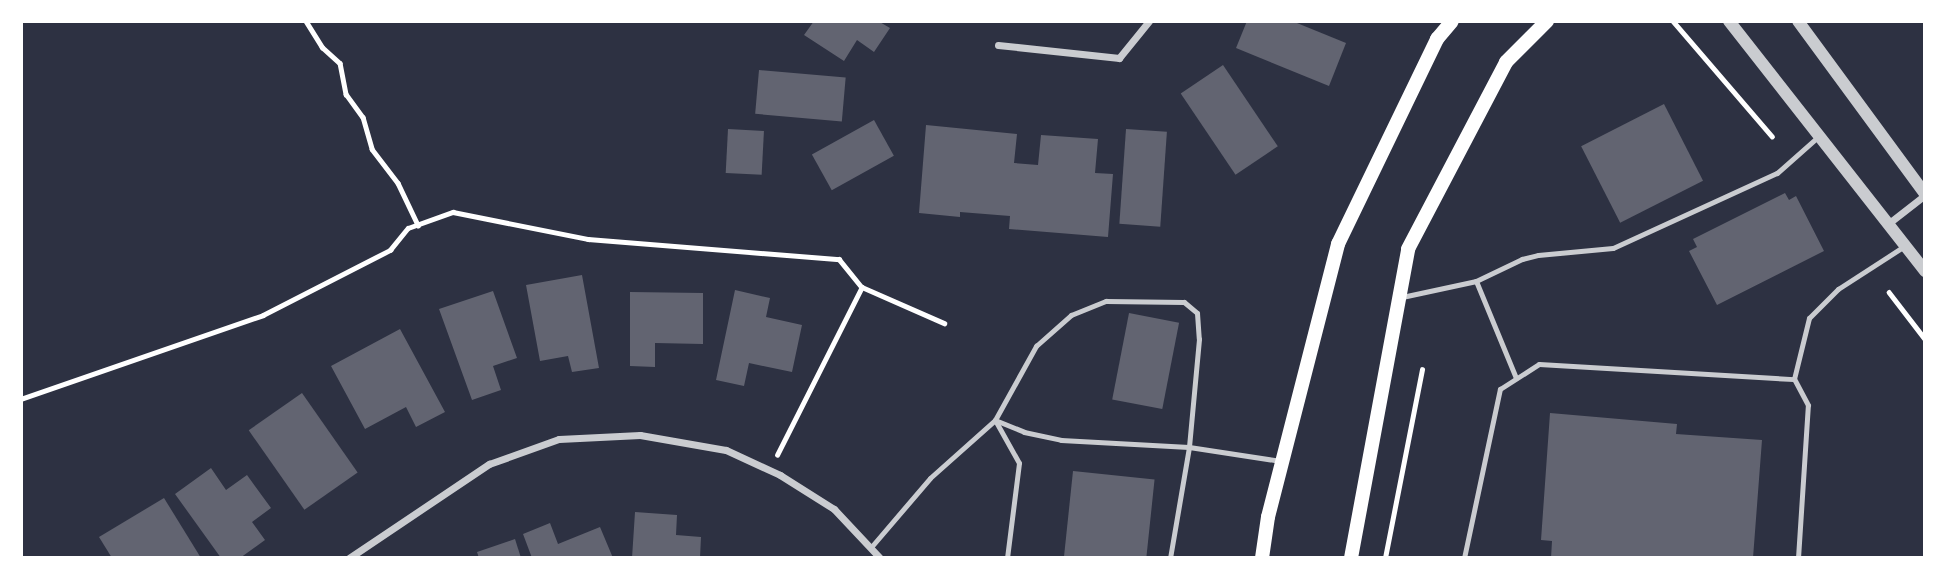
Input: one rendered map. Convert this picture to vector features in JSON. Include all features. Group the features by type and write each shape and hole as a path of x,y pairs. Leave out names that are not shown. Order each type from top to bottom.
{"main road":[{"path":"1262,558 1282,461 1338,244 1437,39 1452,21"},
{"path":"1351,558 1408,249 1506,62 1547,21"}],"street":[{"path":"998,46 1119,58 1149,21"},
{"path":"1730,21 1925,271"},
{"path":"1798,21 1925,195 1889,223"},
{"path":"349,558 489,464 559,439 640,435 726,450 770,470 834,509 872,546 880,558"}],"lane":[{"path":"1399,297 1476,281 1538,255 1613,248 1777,173 1819,136"},
{"path":"1798,558 1808,405 1794,379 1809,318 1838,289 1906,245"},
{"path":"1476,281 1516,378"},
{"path":"872,546 930,478 995,420 1036,346 1071,315 1106,301 1184,302 1197,313 1199,339 1189,447 1170,558"},
{"path":"1464,558 1500,389 1539,364 1794,379"},
{"path":"995,420 1024,432 1061,440 1189,447 1282,461"},
{"path":"995,420 1019,463 1007,558"}],"path":[{"path":"306,21 322,47 340,63 346,94 363,117 372,149 398,183 418,225"},
{"path":"1672,21 1772,136"},
{"path":"21,399 263,315 390,250 408,228 453,212 587,239 839,260 862,287 944,323"},
{"path":"770,470 786,433 862,287"},
{"path":"1889,292 1925,339"},
{"path":"1385,558 1422,370"}],"building":[{"path":"814,21 878,21 890,28 874,52 857,40 844,61 804,35"},
{"path":"1247,21 1292,21 1346,43 1329,86 1236,48"},
{"path":"1223,65 1278,146 1236,175 1181,94"},
{"path":"759,70 846,78 842,121 755,114"},
{"path":"1664,104 1703,181 1620,223 1581,146"},
{"path":"874,120 894,156 832,190 812,154"},
{"path":"926,125 1017,134 1014,163 1038,165 1041,135 1098,139 1095,173 1113,174 1108,237 1009,229 1010,216 960,212 960,217 919,213"},
{"path":"728,129 764,131 762,175 726,173"},
{"path":"1126,129 1167,132 1160,227 1119,224"},
{"path":"1785,193 1789,200 1796,196 1824,251 1717,305 1689,251 1697,247 1693,239"},
{"path":"582,275 599,368 572,372 568,356 540,361 526,285"},
{"path":"735,290 770,298 766,317 802,325 792,372 749,363 744,386 716,380"},
{"path":"493,291 517,358 493,366 501,390 472,400 439,309"},
{"path":"630,292 703,293 703,344 655,343 655,367 630,366"},
{"path":"1129,313 1179,323 1162,409 1112,399"},
{"path":"400,329 445,412 416,427 406,407 365,429 331,366"},
{"path":"302,393 358,472 304,510 249,430"},
{"path":"1550,413 1677,424 1676,434 1762,440 1753,558 1551,558 1552,541 1541,540"},
{"path":"211,468 226,490 247,475 271,508 252,522 265,540 240,558 221,558 175,494"},
{"path":"1073,471 1155,480 1146,558 1064,558"},
{"path":"164,498 201,558 112,558 99,537"},
{"path":"635,512 677,515 676,535 701,537 700,558 632,558"},
{"path":"550,523 558,544 600,527 613,558 532,558 523,534"},
{"path":"515,539 521,558 479,558 477,552"}]}
